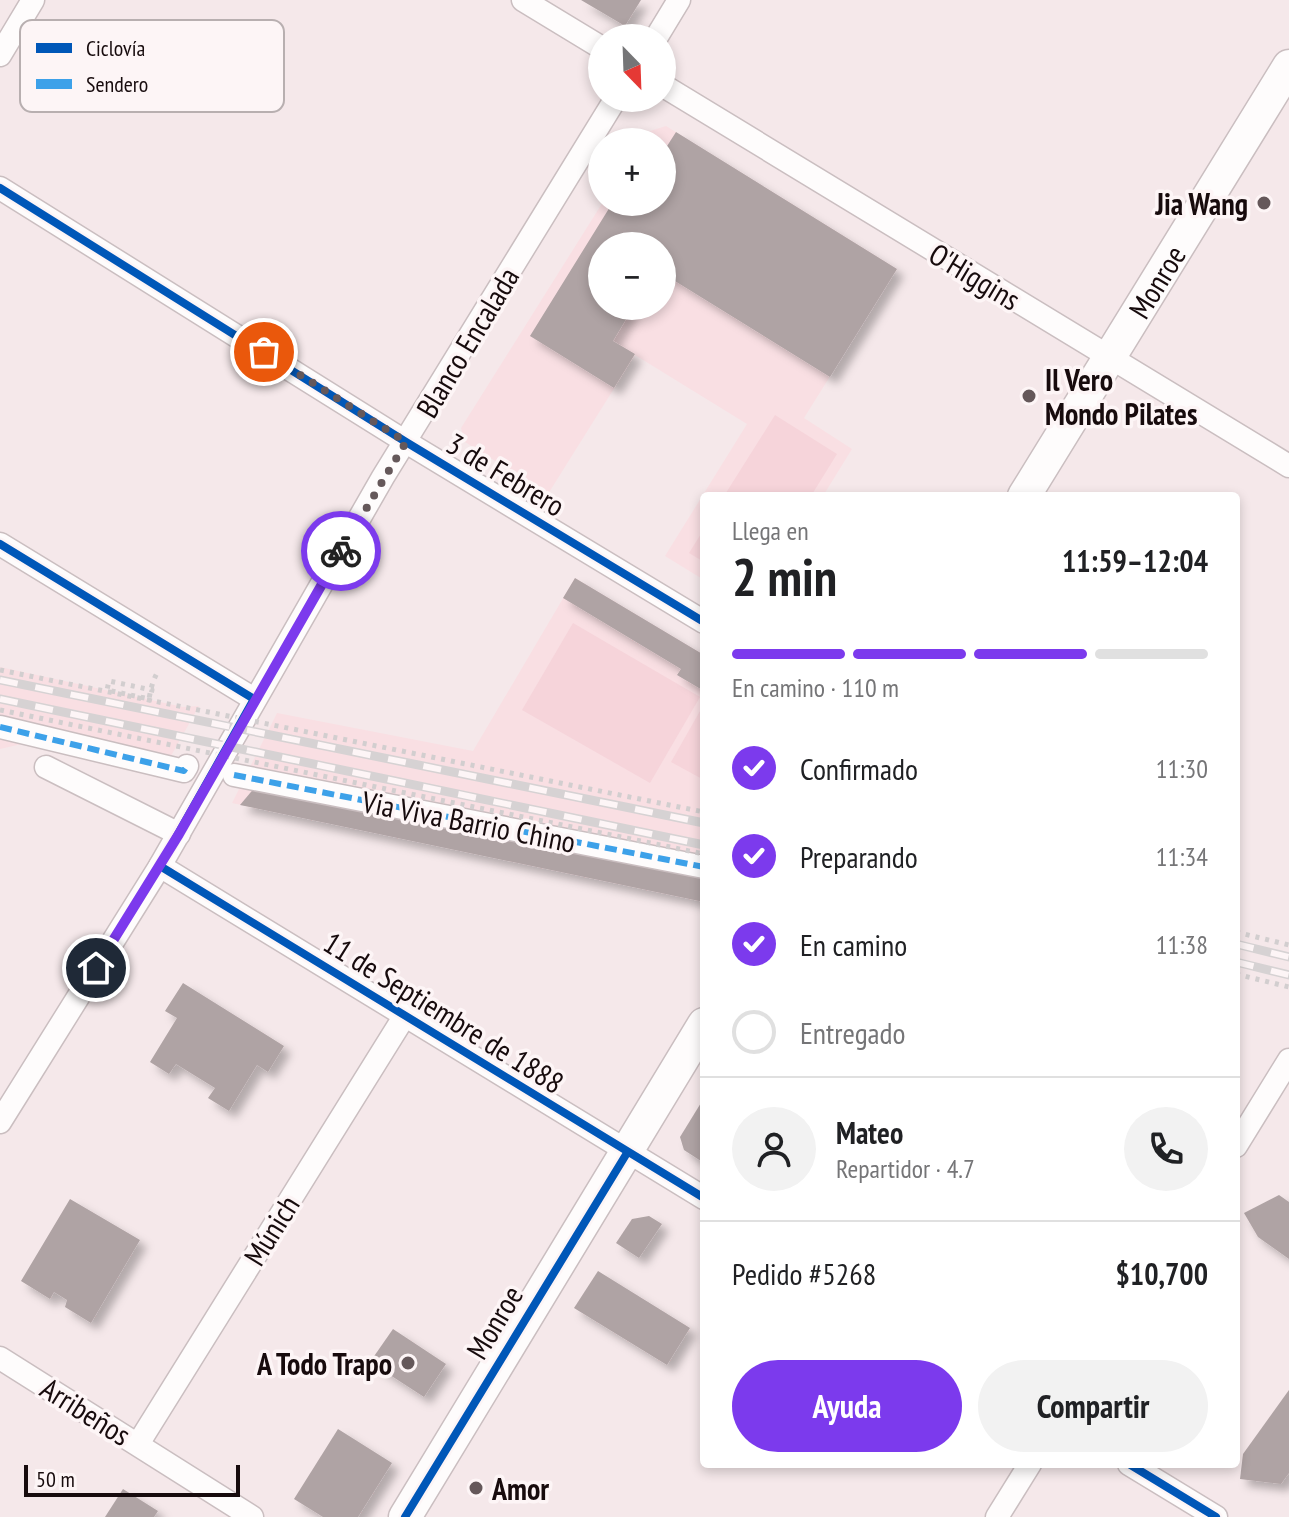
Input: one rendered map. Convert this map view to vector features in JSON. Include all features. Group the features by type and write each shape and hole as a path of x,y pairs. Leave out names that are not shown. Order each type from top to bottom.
{"main road":[{"name":"Monroe","path":"1026,492 1289,66"},
{"name":"Monroe","path":"405,1517 700,1031"}],"street":[{"path":"21,20 33,0"},
{"path":"523,0 588,39"},
{"path":"664,24 679,0"},
{"path":"0,55 20,22"},
{"name":"O'Higgins","path":"676,94 1289,466"},
{"name":"Blanco Encalada","path":"0,1122 160,866 254,699 406,442 607,112"},
{"name":"3 de Febrero","path":"0,188 406,442 700,620"},
{"path":"0,544 254,699"},
{"path":"0,727 184,771 187,766"},
{"path":"46,767 179,834"},
{"name":"Via Viva Barrio Chino","path":"234,775 700,866"},
{"name":"11 de Septiembre de 1888","path":"160,866 700,1196"},
{"name":"Múnich","path":"138,1444 404,1017"},
{"path":"1240,1140 1289,1060"},
{"name":"Arribeños","path":"0,1358 252,1517"},
{"path":"997,1517 1028,1468"},
{"path":"1136,1468 1216,1517"}],"path":[{"path":"0,670 700,811"},
{"path":"149,702 152,690 137,687 109,681 107,690 149,699 152,687 154,678"},
{"path":"0,710 700,853"},
{"path":"1240,933 1289,945"},
{"path":"1240,975 1289,987"}],"shaded area":[{"path":"676,132 897,269 804,418 852,449 825,492 705,492 747,424 635,355 548,494 465,442 461,428 594,216 676,216"},
{"path":"775,415 837,454 813,492 727,492"},
{"path":"700,500 700,578 665,556"},
{"path":"700,535 700,560 689,553"},
{"path":"575,578 700,653 700,901 232,803 277,713 473,751"},
{"path":"573,623 700,697 650,783 522,710"},
{"path":"0,667 183,707 199,706 159,777 46,746 26,743 0,749"},
{"path":"700,711 700,778 671,762"}],"building":[{"path":"581,0 641,0 626,24"},
{"path":"676,132 897,269 830,377 676,282 676,232 594,232 604,216 676,216"},
{"path":"588,242 588,320 626,320 613,341 635,354 614,388 530,336"},
{"path":"575,578 700,653 700,689 677,675 681,669 563,598"},
{"path":"256,786 700,869 700,901 240,805"},
{"path":"183,983 284,1046 268,1072 257,1065 229,1111 208,1098 215,1088 176,1064 169,1074 150,1062 177,1018 165,1011"},
{"path":"700,1104 700,1160 684,1150 680,1137"},
{"path":"1279,1195 1289,1202 1289,1259 1258,1237 1244,1213"},
{"path":"70,1199 140,1240 91,1323 65,1307 67,1300 54,1292 50,1299 21,1281"},
{"path":"649,1216 662,1224 639,1258 616,1243 632,1219"},
{"path":"598,1271 690,1328 667,1365 574,1308"},
{"name":"A Todo Trapo","path":"393,1329 446,1364 424,1397 370,1362"},
{"path":"1289,1390 1289,1473 1281,1484 1240,1479 1243,1454"},
{"path":"338,1429 392,1463 358,1517 323,1517 294,1499"},
{"path":"123,1489 158,1511 154,1517 105,1517"}],"railway":[{"path":"0,680 700,822"},
{"path":"0,699 700,844"},
{"path":"1240,945 1289,957"},
{"path":"1240,963 1289,975"}],"marked path":[{"path":"0,727 184,771 187,766"},
{"path":"234,775 700,866"}],"cycle path":[{"path":"0,188 406,442 700,620"},
{"path":"0,544 254,699 160,866 700,1196"},
{"path":"405,1517 627,1153"},
{"path":"1136,1468 1216,1517"}],"way so far":[{"path":"264,352 406,442 341,551"}],"place":[{"name":"Jia Wang","path":"1264,203"},
{"name":"Il Vero Mondo Pilates","path":"1029,396"},
{"name":"A Todo Trapo","path":"408,1363"},
{"name":"Amor","path":"476,1488"}],"route":[{"path":"96,968 179,834 341,551"}]}
